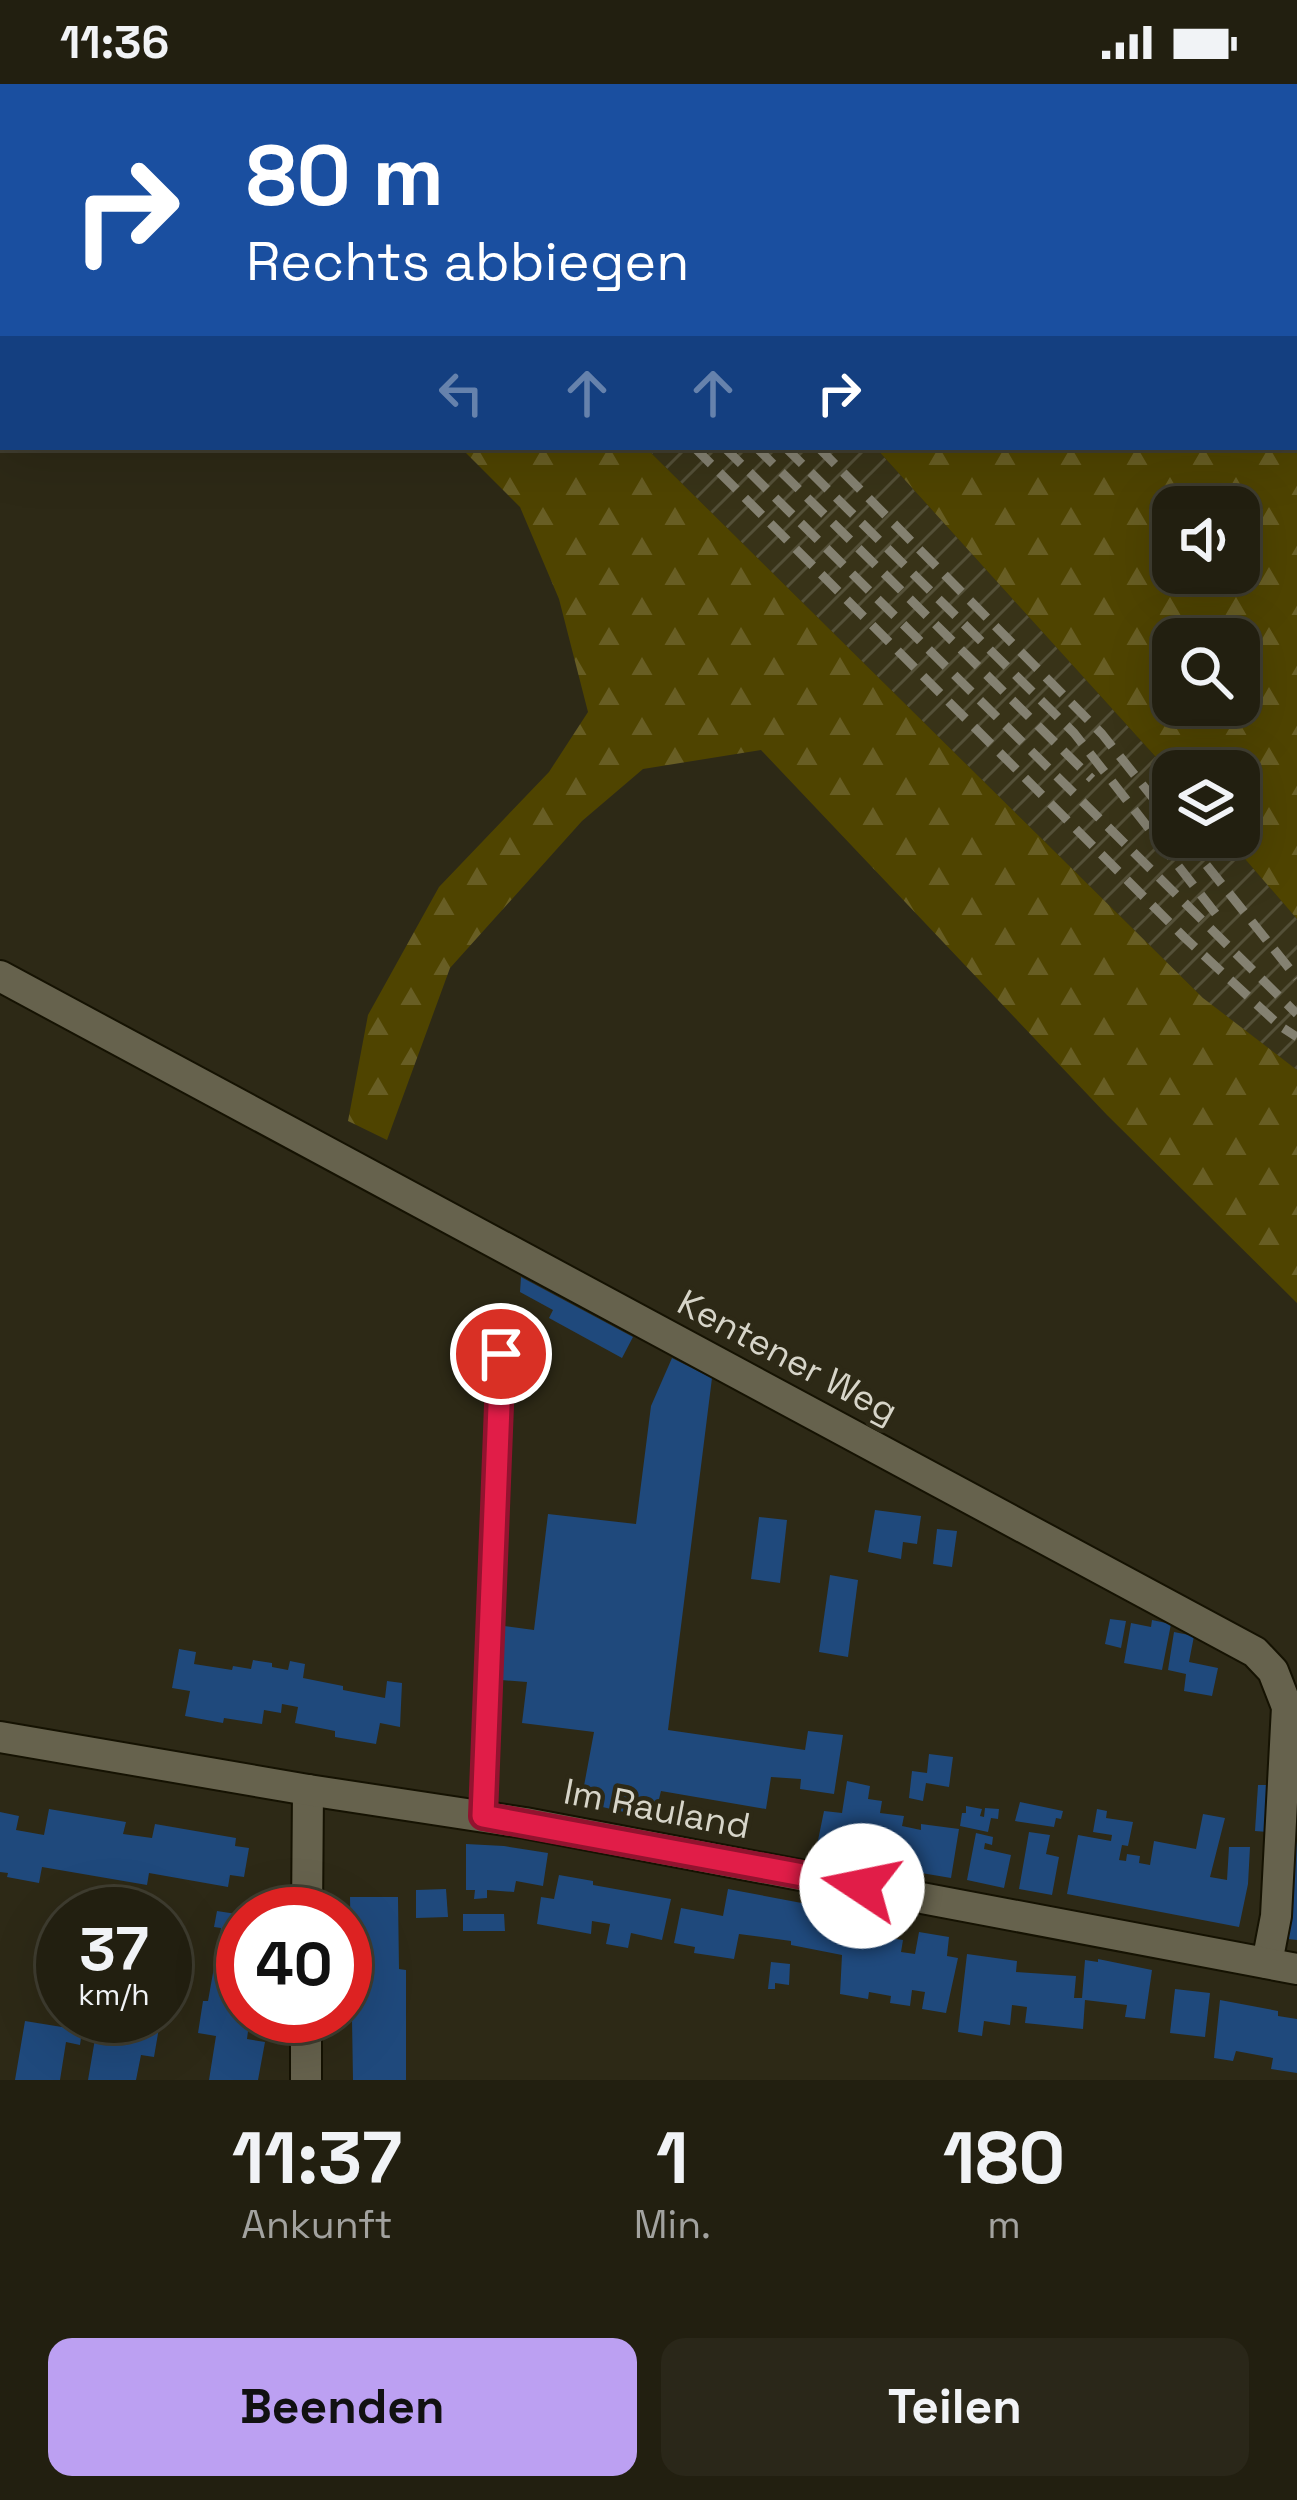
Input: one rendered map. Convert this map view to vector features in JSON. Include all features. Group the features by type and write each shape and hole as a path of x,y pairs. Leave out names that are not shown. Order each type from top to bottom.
{"street":[{"name":"Kentener Weg","path":"0,976 1255,1652 1273,1671 1286,1707 1276,1916 1282,1966"},
{"name":"Im Rauland","path":"0,1737 483,1816 1282,1966"},
{"path":"307,1887 308,1790"},
{"path":"306,2080 307,2043"}],"lane":[{"path":"483,1816 501,1354"}],"shaded area":[{"path":"648,450 878,450 1152,753 1152,858 1244,858 1297,919 1297,1070 1205,1000"}],"green space":[{"path":"463,450 648,450 1203,998 1297,1070 1297,1303 1107,1115 761,750 643,769 582,821 450,968 387,1140 348,1121 368,1015 439,887 549,772 588,712 559,599 520,507"},
{"path":"878,450 1297,450 1297,919 1244,858 1260,858 1260,750 1152,753"}],"building":[{"path":"521,1277 633,1337 622,1358 549,1318 553,1310 520,1292"},
{"path":"672,1358 712,1378 668,1730 805,1750 808,1731 843,1735 834,1794 800,1789 801,1779 771,1777 766,1809 661,1791 654,1819 581,1802 594,1732 522,1723 527,1682 501,1680 504,1626 534,1630 548,1514 636,1524 651,1406"},
{"path":"875,1510 921,1516 917,1544 903,1542 901,1559 868,1552"},
{"path":"759,1517 787,1520 780,1583 751,1579"},
{"path":"937,1529 957,1531 952,1567 933,1564"},
{"path":"830,1575 858,1580 848,1657 819,1652"},
{"path":"1110,1619 1126,1621 1121,1648 1105,1644"},
{"path":"1152,1620 1171,1624 1162,1670 1124,1663 1131,1623 1151,1627"},
{"path":"1174,1632 1194,1636 1189,1662 1218,1668 1212,1696 1184,1691 1186,1674 1168,1670"},
{"path":"179,1649 196,1652 194,1664 232,1670 233,1666 251,1669 253,1660 288,1670 290,1661 305,1664 303,1678 385,1698 387,1681 402,1683 400,1727 380,1723 376,1744 295,1723 298,1707 282,1704 281,1713 264,1710 262,1724 185,1716 190,1691 172,1688"},
{"path":"929,1754 953,1757 949,1787 926,1783 923,1801 909,1798 912,1771 927,1773"},
{"path":"847,1781 870,1786 868,1799 882,1801 880,1813 904,1816 902,1826 959,1829 951,1878 815,1855 824,1811 842,1813"},
{"path":"1258,1785 1271,1785 1268,1832 1255,1831"},
{"path":"1020,1802 1063,1811 1061,1819 1056,1818 1054,1827 1015,1821"},
{"path":"966,1806 982,1809 980,1816 984,1817 985,1808 999,1809 998,1819 991,1818 988,1832 960,1826"},
{"path":"49,1809 126,1822 123,1834 152,1838 155,1824 236,1838 235,1846 249,1848 244,1877 230,1875 228,1887 149,1873 147,1885 42,1867 39,1883 0,1872 0,1812 19,1816 16,1830 44,1835"},
{"path":"1097,1809 1107,1811 1106,1818 1133,1822 1128,1846 1122,1845 1119,1860 1126,1861 1127,1854 1140,1856 1139,1863 1150,1865 1154,1841 1196,1849 1203,1814 1225,1818 1210,1877 1227,1880 1229,1847 1250,1847 1239,1927 1067,1894 1078,1835 1111,1841 1112,1835 1093,1832"},
{"path":"1293,1827 1297,1827 1297,1940 1288,1939"},
{"path":"1029,1832 1050,1835 1046,1854 1059,1857 1052,1895 1019,1889"},
{"path":"976,1833 993,1837 992,1845 985,1843 984,1849 1011,1855 1004,1888 967,1880"},
{"path":"466,1844 548,1853 543,1886 516,1881 514,1892 487,1890 487,1898 474,1899 475,1890 466,1890"},
{"path":"559,1875 671,1899 662,1940 631,1933 628,1948 606,1944 610,1924 592,1921 591,1934 537,1924 541,1897 554,1899"},
{"path":"446,1889 448,1917 416,1918 416,1890"},
{"path":"728,1889 844,1911 843,1931 903,1940 901,1952 915,1954 919,1932 949,1937 947,1956 958,1958 946,2013 922,2009 925,1992 912,1990 910,2006 890,2003 891,1996 869,1992 868,1999 840,1994 842,1955 791,1945 791,1941 739,1934 734,1959 694,1953 695,1947 674,1943 681,1908 723,1916"},
{"path":"372,1897 398,1897 399,1969 406,1970 406,2080 353,2080 352,2043 372,2043"},
{"path":"463,1914 504,1914 505,1931 463,1931"},
{"path":"967,1954 1017,1961 1016,1972 1076,1976 1074,1998 1082,1998 1085,1960 1152,1970 1145,2019 1125,2017 1127,2005 1085,2000 1083,2029 1025,2023 1027,2007 1012,2005 1010,2025 984,2021 982,2036 958,2032"},
{"path":"216,1956 216,2036 198,2033 203,2001 208,2001"},
{"path":"771,1962 790,1964 789,1985 775,1983 775,1989 768,1989"},
{"path":"1175,1989 1210,1993 1205,2037 1170,2033"},
{"path":"1220,2000 1297,2019 1297,2073 1271,2069 1273,2058 1236,2051 1233,2061 1214,2058"},
{"path":"25,2021 36,2023 36,2043 66,2043 60,2080 15,2080"},
{"path":"216,2036 216,2043 265,2043 258,2080 209,2080"},
{"path":"94,2043 156,2043 154,2057 141,2055 136,2080 88,2080"}],"railway":[{"path":"697,450 1184,937 1297,1037"},
{"path":"727,450 1297,1014"},
{"path":"759,450 1092,779"},
{"path":"788,450 1074,733 1223,923"},
{"path":"821,450 1102,734 1152,797"},
{"path":"1201,858 1297,978"}],"route":[{"path":"501,1354 483,1816 862,1886"}]}
